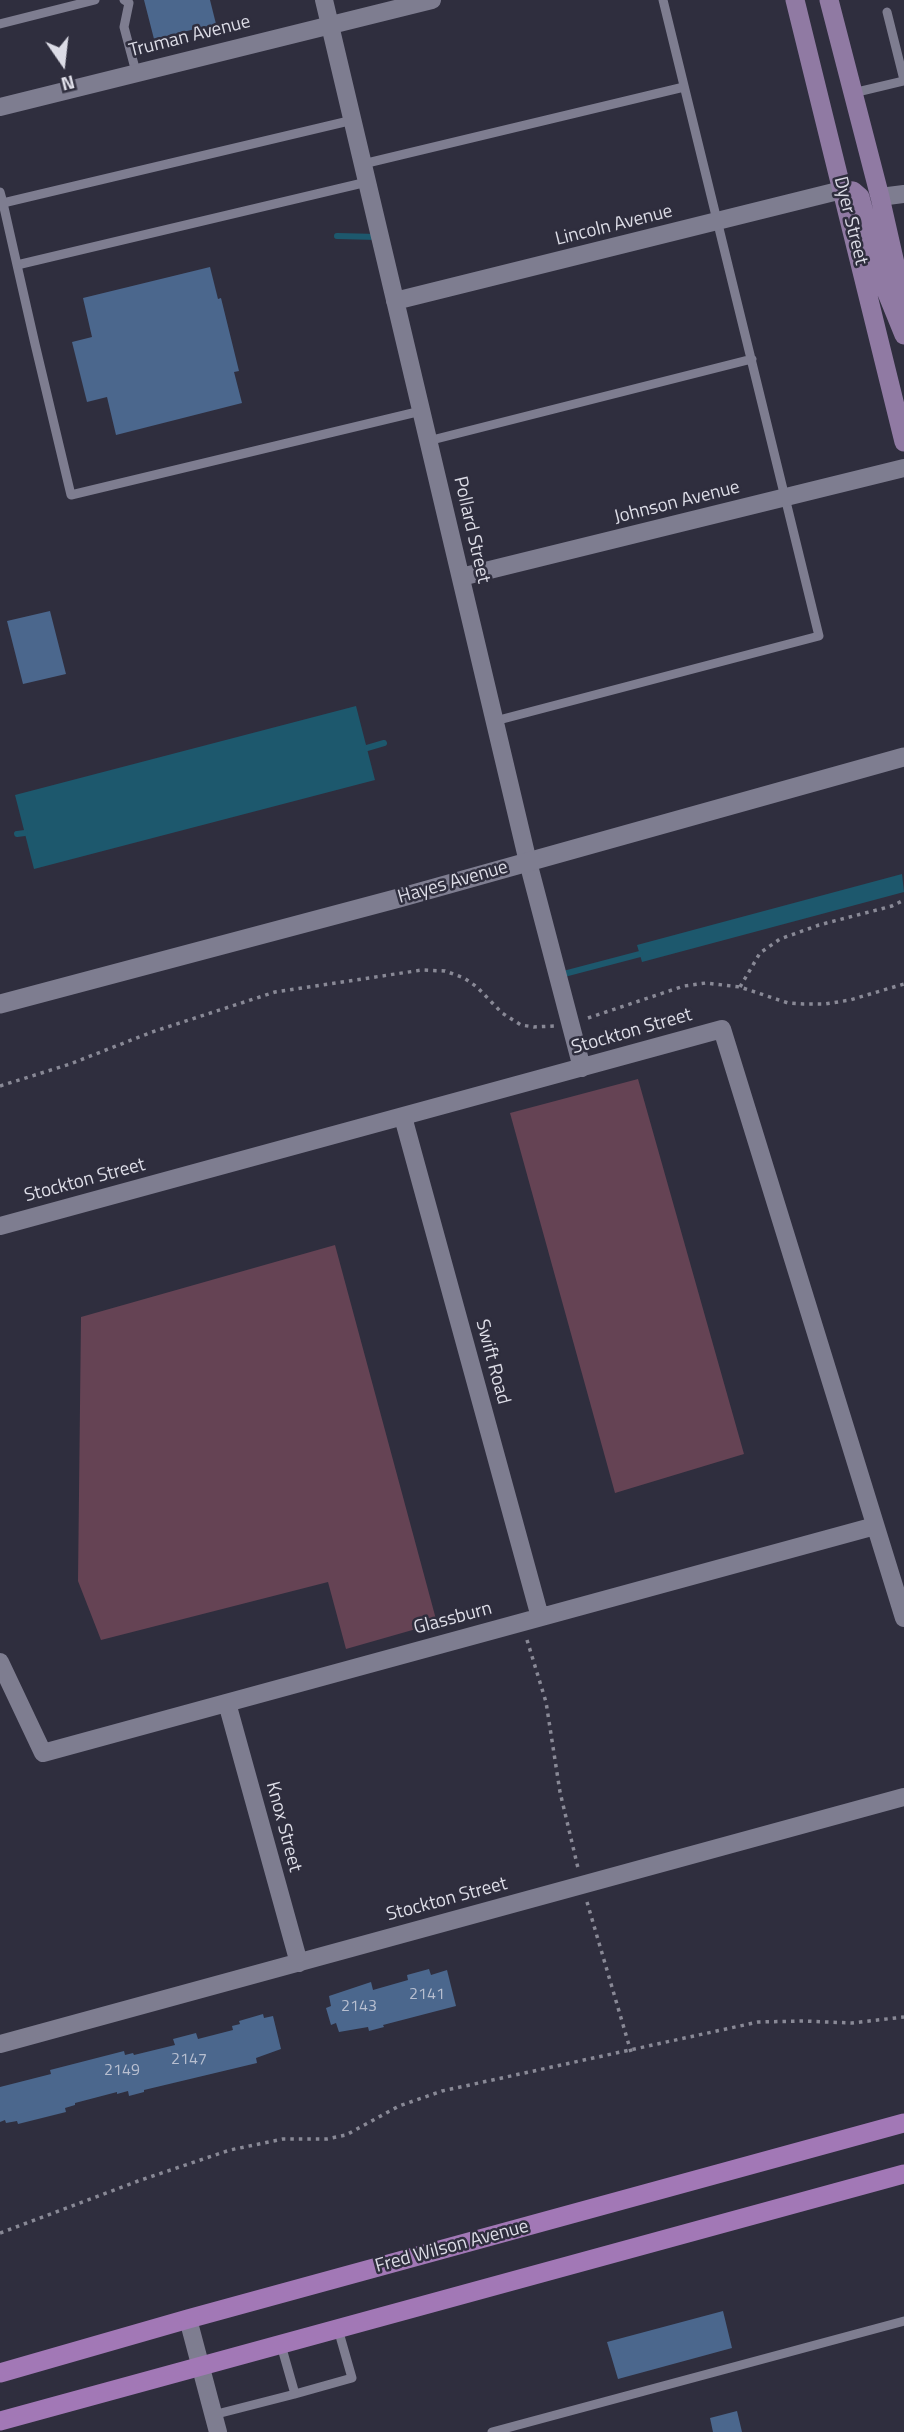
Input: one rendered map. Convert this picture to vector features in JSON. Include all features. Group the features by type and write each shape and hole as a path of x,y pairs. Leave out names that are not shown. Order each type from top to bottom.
{"main road":[{"name":"Dyer Street","path":"795,0 904,442"},
{"name":"Dyer Street","path":"829,0 880,197 904,303"},
{"path":"842,190 853,191 860,197 882,281 904,335"},
{"name":"Fred Wilson Avenue","path":"0,2374 188,2319 904,2123"},
{"path":"0,2421 904,2174"}],"street":[{"name":"Pollard Street","path":"324,0 528,862 582,1068"},
{"name":"Truman Avenue","path":"0,107 432,0"},
{"name":"Lincoln Avenue","path":"395,301 842,190"},
{"path":"880,197 904,194"},
{"name":"Johnson Avenue","path":"461,577 904,468"},
{"name":"Hayes Avenue","path":"0,1004 528,862 904,757"},
{"name":"Stockton Street","path":"0,1226 722,1029 904,1618"},
{"name":"Swift Road","path":"403,1117 540,1617"},
{"name":"Glassburn","path":"0,1662 43,1753 875,1526"},
{"name":"Knox Street","path":"227,1703 299,1963"},
{"name":"Stockton Street","path":"0,2044 904,1797"},
{"path":"188,2319 216,2423"}],"lane":[{"path":"0,24 95,0"},
{"path":"495,721 819,636 663,0"},
{"path":"126,2 124,27 136,72"},
{"path":"853,93 904,80 887,12"},
{"path":"363,164 684,87"},
{"path":"3,203 353,120"},
{"path":"17,265 368,182"},
{"path":"0,192 71,495 421,411"},
{"path":"428,441 752,359"},
{"path":"492,2432 904,2321"},
{"path":"216,2423 295,2394 352,2378 338,2329"},
{"path":"281,2344 295,2394"}],"path":[{"path":"740,987 760,953 780,939 819,925 892,906 904,900"},
{"path":"0,1086 275,992 422,970 445,971 464,978 477,987 502,1013 521,1025 534,1027 571,1025 684,986 706,983 740,987 788,1003 825,1004 850,1000 904,984"},
{"path":"521,1622 546,1702 560,1792 582,1885 631,2052"},
{"path":"0,2233 138,2180 230,2150 283,2139 327,2139 346,2135 400,2106 442,2091 631,2052 697,2034 758,2022 852,2023 904,2017"}],"shaded area":[{"path":"638,1079 744,1454 615,1493 510,1113"},
{"path":"335,1245 437,1623 346,1649 328,1582 101,1640 78,1581 81,1317"}],"water":[{"path":"356,706 375,780 34,869 15,795"},
{"path":"902,874 904,892 642,962 637,945"}],"building":[{"path":"144,0 210,0 216,24 154,39"},
{"path":"210,267 218,299 221,298 239,371 234,372 242,403 116,435 107,397 87,402 72,342 92,337 83,298"},
{"path":"50,611 66,674 23,684 7,621"},
{"path":"429,1969 431,1975 447,1970 456,2006 369,2031 368,2027 339,2032 336,2023 331,2025 326,2008 331,2006 329,1996 371,1982 373,1990 408,1980 407,1975"},
{"path":"263,2014 264,2018 273,2016 281,2049 256,2058 257,2063 129,2096 128,2091 117,2092 75,2103 65,2108 66,2112 18,2124 17,2121 0,2122 0,2087 51,2074 50,2070 124,2051 125,2055 134,2055 175,2045 173,2039 196,2033 198,2039 233,2030 232,2026 240,2024 239,2021"},
{"path":"723,2311 732,2348 618,2379 607,2342"},
{"path":"737,2411 742,2432 713,2432 710,2418"}],"waterway":[{"path":"337,236 378,237"},
{"path":"367,748 384,743"},
{"path":"17,834 25,833"},
{"path":"560,975 640,954"}]}
